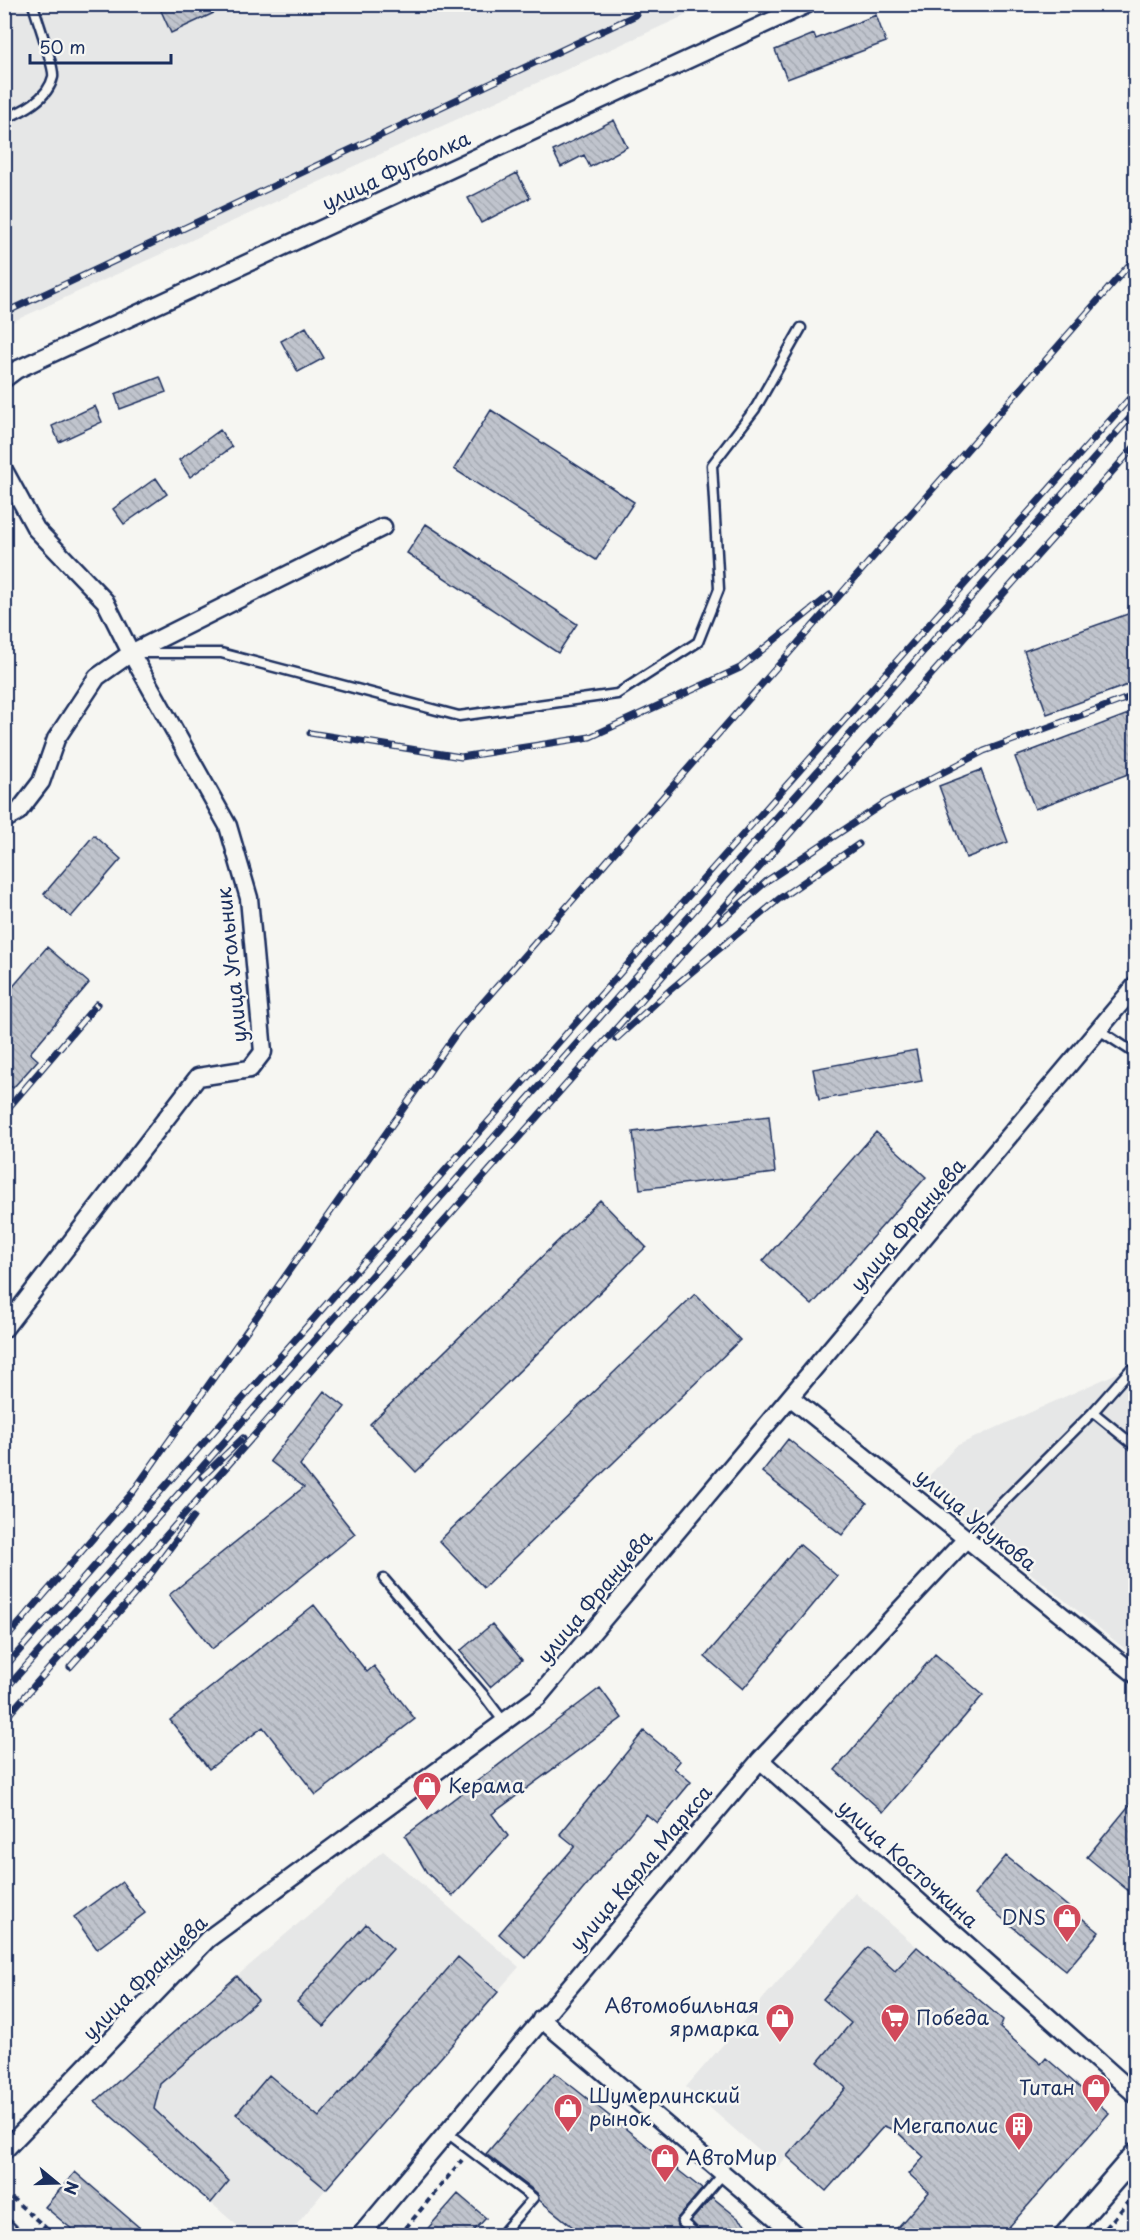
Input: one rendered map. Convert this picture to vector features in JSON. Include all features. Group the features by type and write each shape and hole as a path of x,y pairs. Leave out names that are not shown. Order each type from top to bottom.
{"main road":[{"path":"4,2231 9,2235"}],"street":[{"name":"улица Футболка","path":"4,379 16,370 808,4"},
{"name":"улица Угольник","path":"4,470 36,529 105,602 131,653 228,825 249,898 263,1052 250,1069 198,1077 4,1329"},
{"path":"4,820 18,812 41,782 56,739 97,677 131,653 383,527"},
{"name":"улица Францева","path":"4,2151 208,1939 538,1696 1136,985"},
{"name":"улица Урукова","path":"790,1397 1136,1675"},
{"name":"улица Карла Маркса","path":"360,2235 760,1760 966,1539"},
{"name":"улица Косточкина","path":"760,1760 1136,2095"},
{"path":"541,2019 797,2235"},
{"path":"1065,2235 1136,2154"}],"lane":[{"path":"4,119 24,111 47,91 54,75 33,4"},
{"path":"131,653 221,653 459,716 616,694 698,642 719,589 712,465 754,409 801,328"},
{"path":"1099,1030 1136,1054"},
{"path":"966,1539 1093,1412 1130,1370 1136,1374"},
{"path":"1093,1412 1136,1447"},
{"path":"384,1579 504,1722"},
{"path":"446,2132 533,2198 500,2235"},
{"path":"698,2235 682,2222 723,2174"}],"path":[{"path":"399,2235 470,2150"},
{"path":"1099,2235 1136,2193"},
{"path":"4,2208 13,2199 55,2235"}],"shaded area":[{"path":"5,4 708,5 5,325"},
{"path":"1135,1365 1135,1657 921,1485 956,1446"},
{"path":"383,1851 519,1967 358,2150 288,2235 248,2235 95,2102"},
{"name":"Автомобильная ярмарка","path":"855,1893 917,1947 818,2062 846,2088 778,2167 686,2087"}],"building":[{"path":"158,4 233,4 171,33"},
{"path":"876,15 886,42 787,79 775,50 814,34 816,39"},
{"path":"614,120 627,147 590,167 584,155 561,167 553,151"},
{"path":"517,173 530,198 481,223 468,198"},
{"path":"306,327 324,358 298,372 281,341"},
{"path":"160,377 166,392 120,409 115,394"},
{"path":"95,406 102,422 59,442 52,426"},
{"path":"491,410 634,502 596,560 454,469"},
{"path":"220,430 232,447 190,477 179,460"},
{"path":"156,478 167,494 124,524 113,509"},
{"path":"426,524 577,624 558,653 407,553"},
{"path":"1136,611 1136,682 1047,714 1024,651"},
{"path":"1136,711 1136,771 1035,809 1015,757"},
{"path":"981,770 1008,842 966,858 939,786"},
{"path":"94,835 121,859 71,917 44,894"},
{"path":"47,947 89,983 30,1053 38,1060 13,1088 4,1081 4,997"},
{"path":"916,1050 922,1081 819,1100 813,1069"},
{"path":"769,1116 775,1173 640,1189 633,1132"},
{"path":"876,1132 926,1177 812,1305 763,1261"},
{"path":"600,1200 646,1247 416,1472 370,1424"},
{"path":"695,1294 740,1340 484,1588 439,1541"},
{"path":"324,1391 345,1407 300,1465 355,1534 212,1649 169,1595 304,1487 270,1461"},
{"path":"788,1439 867,1503 842,1535 762,1472"},
{"path":"799,1544 837,1576 743,1689 705,1657"},
{"path":"314,1605 367,1672 374,1666 415,1719 316,1795 263,1727 209,1769 170,1720"},
{"path":"492,1624 522,1660 490,1687 460,1651"},
{"path":"935,1654 983,1695 883,1812 835,1770"},
{"path":"600,1688 622,1718 492,1814 508,1836 453,1896 427,1873 405,1836"},
{"path":"644,1731 680,1761 674,1768 691,1782 657,1823 646,1814 526,1958 499,1934 575,1846 560,1834"},
{"path":"1136,1797 1136,1897 1087,1857"},
{"path":"1006,1856 1099,1932 1066,1971 974,1895"},
{"path":"122,1882 145,1913 97,1949 74,1917"},
{"path":"366,1924 393,1949 324,2026 297,2002"},
{"path":"868,1947 895,1971 917,1947 1003,2020 1000,2028 1041,2064 1046,2058 1109,2113 1002,2235 891,2235 929,2192 909,2174 924,2157 896,2131 884,2126 826,2191 787,2156 846,2088 818,2062 851,2023 823,1999"},
{"path":"458,1957 498,1992 326,2189 236,2114 269,2075 319,2117"},
{"path":"237,1976 258,2000 160,2084 154,2109 229,2181 211,2203 95,2102"},
{"name":"Шумерлинский рынок","path":"555,2073 702,2189 676,2220 677,2226 688,2235 583,2235 539,2200 537,2193 486,2154"},
{"path":"75,2172 148,2235 79,2235 45,2207"},
{"path":"458,2194 486,2218 470,2235 422,2235"},
{"path":"712,2197 759,2235 704,2235 691,2221"}],"railway":[{"path":"4,313 636,15"},
{"path":"4,1641 133,1492 458,1031 1136,257"},
{"path":"4,1668 1136,391"},
{"path":"4,1691 1136,411"},
{"path":"4,1720 309,1373 1136,445"},
{"path":"310,733 461,757 590,737 740,668 830,595"},
{"path":"721,921 768,880 886,802 984,751 1136,695"},
{"path":"616,1039 670,990 779,899 859,844"},
{"path":"4,1113 97,1004"},
{"path":"202,1477 243,1438"},
{"path":"70,1667 142,1586 193,1517"}],"place":[{"name":"Керама","path":"427,1812"},
{"name":"DNS","path":"1067,1944"},
{"name":"Автомобильная ярмарка","path":"780,2044"},
{"name":"Победа","path":"895,2044"},
{"name":"Титан","path":"1096,2114"},
{"name":"Шумерлинский рынок","path":"568,2134"},
{"name":"Мегаполис","path":"1019,2152"},
{"name":"АвтоМир","path":"665,2184"}]}
